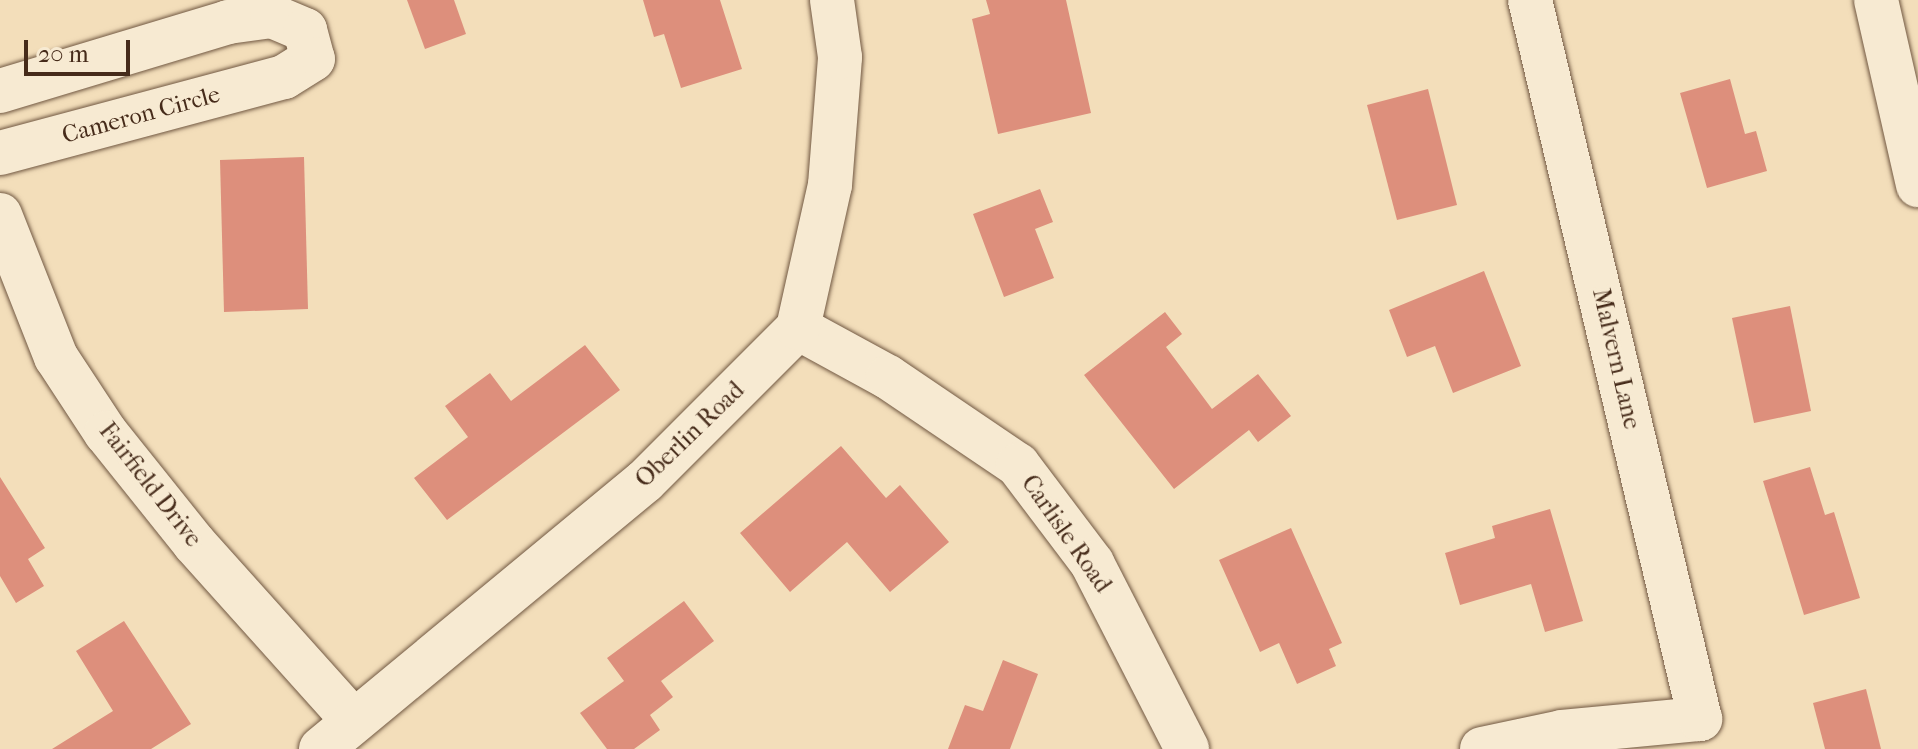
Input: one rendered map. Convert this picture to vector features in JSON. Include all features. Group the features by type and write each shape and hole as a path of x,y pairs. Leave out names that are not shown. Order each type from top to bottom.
{"street":[{"path":"798,328 830,185 840,57 832,0"},
{"name":"Malvern Lane","path":"1482,749 1562,732 1700,719 1530,0"},
{"path":"1876,0 1918,185"},
{"name":"Cameron Circle","path":"0,91 228,22 272,16 305,30 313,59 284,77 0,153"},
{"name":"Fairfield Drive","path":"0,215 56,357 106,433 194,543 353,720"},
{"name":"Oberlin Road","path":"321,749 645,481 798,328"},
{"name":"Carlisle Road","path":"798,328 888,377 1018,465 1092,563 1187,749"}],"building":[{"path":"407,0 454,0 466,34 425,49"},
{"path":"643,0 720,0 742,69 681,88 664,34 654,37"},
{"path":"986,0 1066,0 1091,113 998,134 972,19 990,14"},
{"path":"1730,79 1745,134 1756,131 1767,171 1707,188 1680,93"},
{"path":"1428,89 1457,205 1397,220 1367,105"},
{"path":"304,157 308,309 224,312 220,160"},
{"path":"1040,189 1053,222 1035,229 1054,278 1004,297 973,214"},
{"path":"1484,271 1521,366 1453,393 1435,346 1407,357 1389,310"},
{"path":"1790,306 1811,411 1754,423 1732,318"},
{"path":"1165,312 1182,334 1166,347 1212,409 1258,374 1291,416 1258,442 1249,430 1174,489 1084,375"},
{"path":"585,345 620,390 447,520 414,478 468,437 445,406 490,373 511,401"},
{"path":"841,446 886,498 900,485 949,542 890,592 847,542 790,592 740,533"},
{"path":"1810,467 1825,515 1834,512 1860,598 1804,615 1763,481"},
{"path":"0,477 45,548 28,559 44,586 16,603 0,576"},
{"path":"1550,509 1583,621 1545,632 1531,584 1460,605 1445,553 1495,538 1492,526"},
{"path":"1291,528 1342,643 1329,649 1336,666 1297,684 1279,643 1260,652 1219,560"},
{"path":"684,601 714,641 661,681 673,697 650,715 660,730 634,749 607,749 580,713 624,681 607,658"},
{"path":"124,621 191,724 151,749 52,749 113,711 76,651"},
{"path":"1003,660 1038,674 1010,749 948,749 965,705 983,711"},
{"path":"1866,689 1881,749 1825,749 1813,703"}]}
